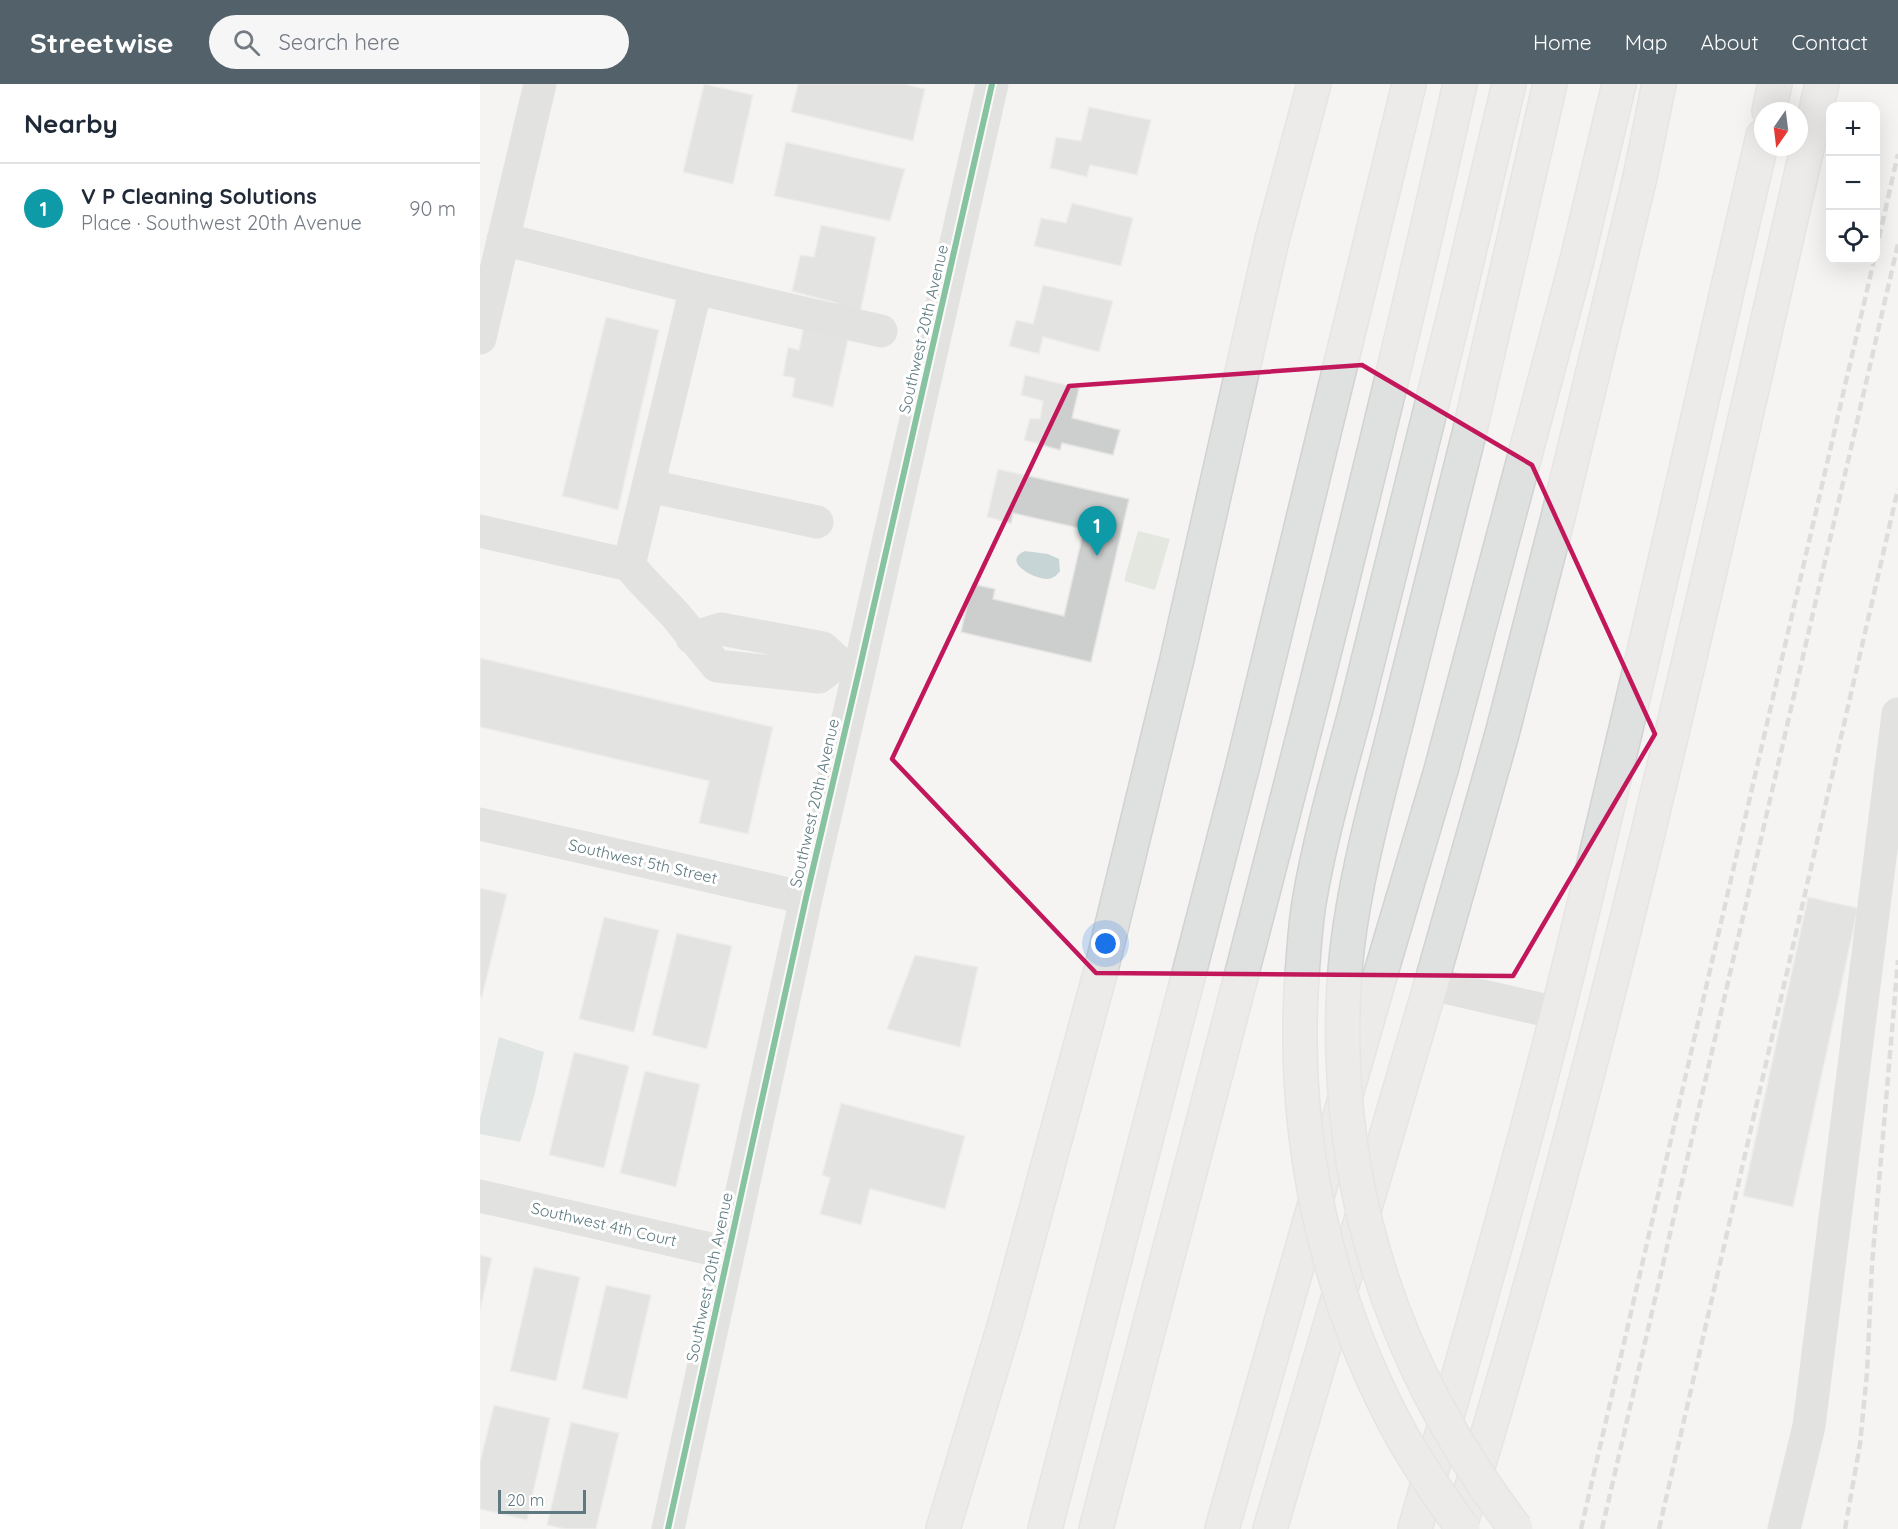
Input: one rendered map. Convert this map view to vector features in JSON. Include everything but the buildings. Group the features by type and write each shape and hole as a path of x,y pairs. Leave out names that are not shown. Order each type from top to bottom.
{"highway":[{"path":"1272,240 1295,84"},
{"path":"943,1529 1006,1320 1101,970 1180,649 1272,240 1314,84"},
{"path":"1045,1529 1244,761 1408,84"},
{"path":"1096,1529 1297,759 1460,84"},
{"path":"1461,1529 1403,1438 1383,1399 1352,1327 1324,1239 1314,1191 1302,1108 1299,1064 1300,1023 1308,905 1323,835 1509,84"},
{"path":"1516,1529 1489,1495 1451,1434 1417,1368 1394,1316 1370,1242 1352,1154 1344,1080 1343,1035 1347,952 1360,869 1469,434 1550,84"},
{"path":"1222,1529 1378,981 1441,770 1577,260 1619,84"},
{"path":"1270,1529 1493,766 1532,618 1640,177 1659,84"},
{"path":"1640,177 1671,84"},
{"path":"1771,102 1775,84"},
{"path":"1461,1529 1539,1257 1637,882 1822,84"},
{"path":"1415,1529 1557,1013 1592,874 1758,156"}],"street":[{"path":"480,338 540,84"},
{"name":"Southwest 20th Avenue","path":"668,1529 806,898 849,667 993,84"},
{"path":"504,239 696,288 880,331"},
{"path":"629,565 696,288"},
{"path":"649,486 817,522"},
{"path":"480,531 629,565 717,666 819,677 849,667"},
{"path":"1784,1529 1809,1426 1898,714"},
{"name":"Southwest 5th Street","path":"480,824 806,898"},
{"path":"1431,984 1557,1013"},
{"name":"Southwest 4th Court","path":"480,1196 728,1253"}],"highlighted area":[{"path":"1362,365 1532,465 1655,734 1513,976 1096,973 892,759 1069,386"}],"shaded area":[{"path":"1138,531 1170,539 1155,590 1124,581"},
{"path":"1025,551 1048,554 1059,559 1060,571 1052,578 1043,579 1023,570 1016,560 1018,555"},
{"path":"499,1037 544,1052 534,1097 520,1142 480,1134 480,1119"}],"railway":[{"path":"1880,233 1898,154"},
{"path":"1602,1529 1898,244"},
{"path":"1581,1529 1873,264"},
{"path":"1659,1529 1898,489"},
{"path":"1845,1529 1860,1444 1867,1373 1872,1264 1898,960"}],"cycle path":[{"path":"668,1529 806,898 992,84"}],"place":[{"name":"V P Cleaning Solutions","path":"1097,556"}]}
